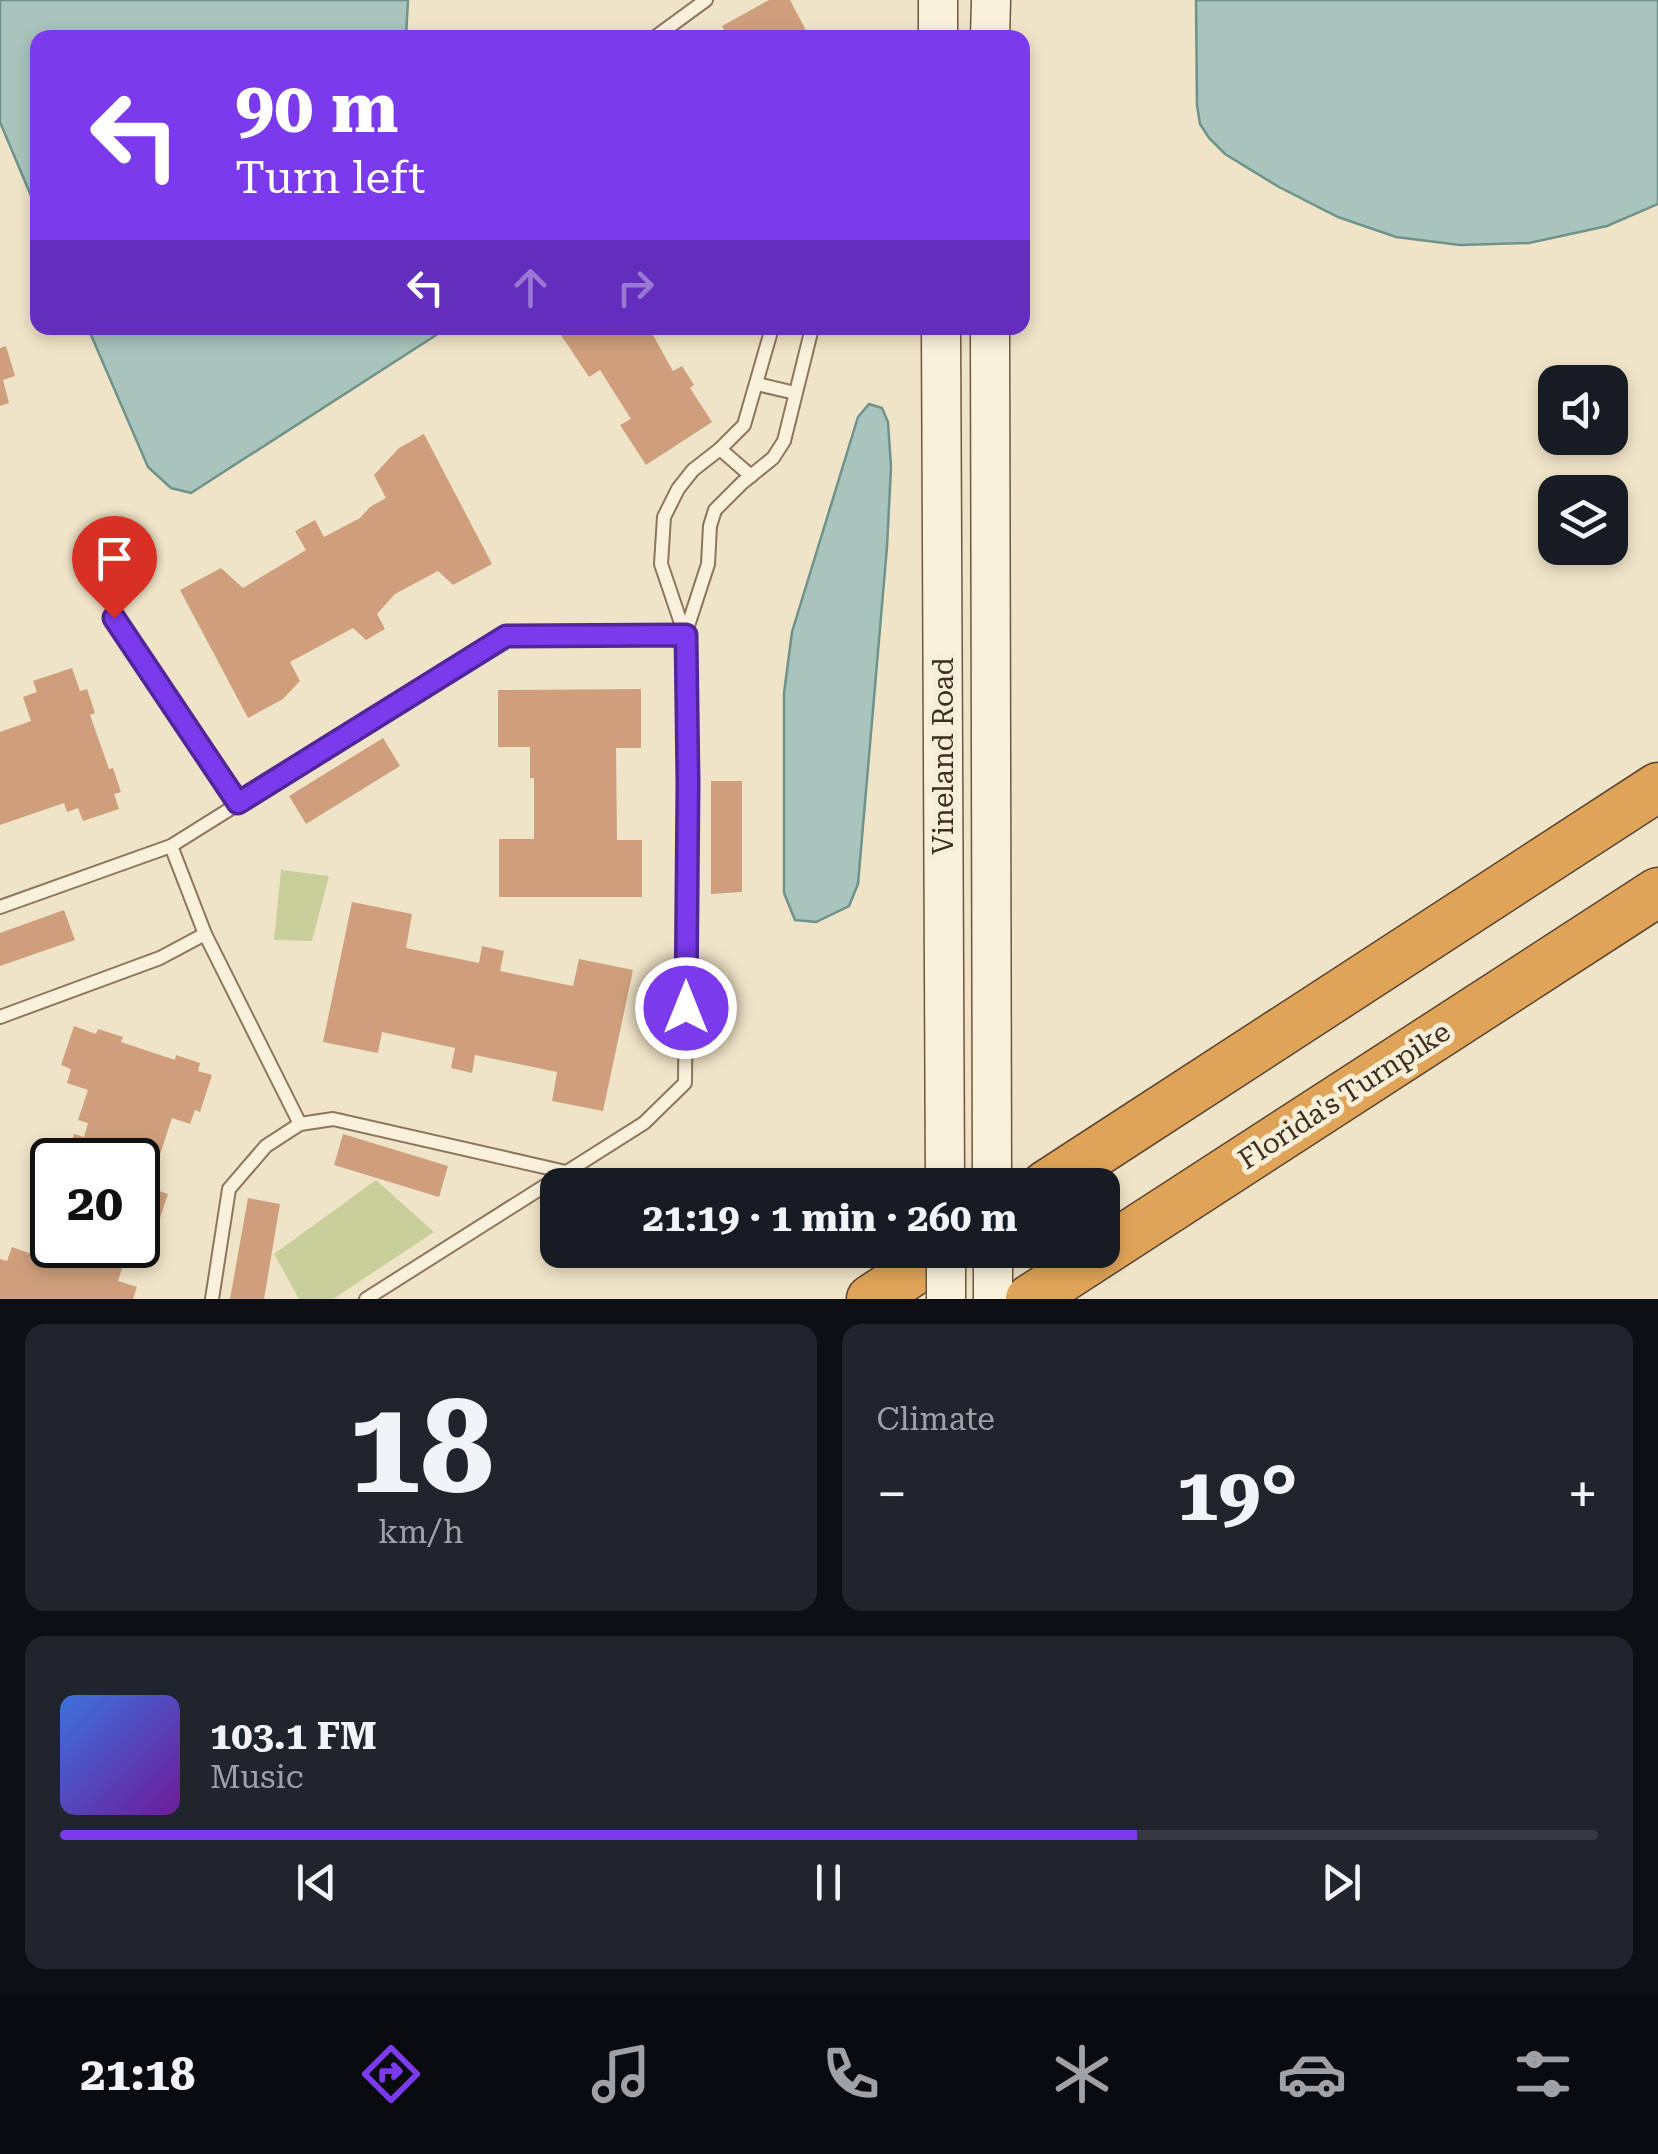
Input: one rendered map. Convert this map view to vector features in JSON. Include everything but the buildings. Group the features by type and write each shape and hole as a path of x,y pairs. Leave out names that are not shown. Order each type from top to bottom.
{"highway":[{"path":"1072,1168 1658,787"},
{"name":"Florida's Turnpike","path":"1030,1299 1658,892"},
{"path":"871,1299 918,1268"}],"street":[{"path":"938,0 938,30"},
{"path":"990,0 990,30"},
{"name":"Vineland Road","path":"941,335 945,1168"},
{"name":"Vineland Road","path":"990,335 992,1168"},
{"path":"946,1268 946,1299"},
{"path":"992,1268 993,1299"}],"lane":[{"path":"665,30 706,0"},
{"path":"686,635 661,564 664,517 693,470 744,424 770,335"},
{"path":"572,1168 644,1123 686,1083 686,635 708,564 715,510 773,458 784,440 810,335"},
{"path":"757,384 796,394"},
{"path":"720,449 751,476"},
{"path":"114,618 238,803"},
{"path":"0,908 171,846 506,636 686,635"},
{"path":"171,846 205,934 300,1124"},
{"path":"0,1017 160,958 205,934"},
{"path":"212,1299 230,1189 266,1146 300,1124 333,1120 548,1168"},
{"path":"366,1299 540,1189"}],"green space":[{"path":"281,870 329,876 312,941 274,940"},
{"path":"376,1180 434,1232 333,1299 299,1299 274,1254"}],"water":[{"path":"0,0 408,0 406,30 30,30 30,193 0,122"},
{"path":"1196,0 1658,0 1658,204 1607,226 1529,243 1460,245 1396,237 1338,217 1225,154 1209,138 1200,124 1197,105"},
{"path":"91,335 436,335 191,493 171,488 148,467"},
{"path":"869,404 882,408 888,422 891,467 858,884 849,906 816,922 795,920 784,893 784,693 792,632 858,417"}],"route":[{"path":"114,618 238,803 506,636 686,635 686,1008"}]}
